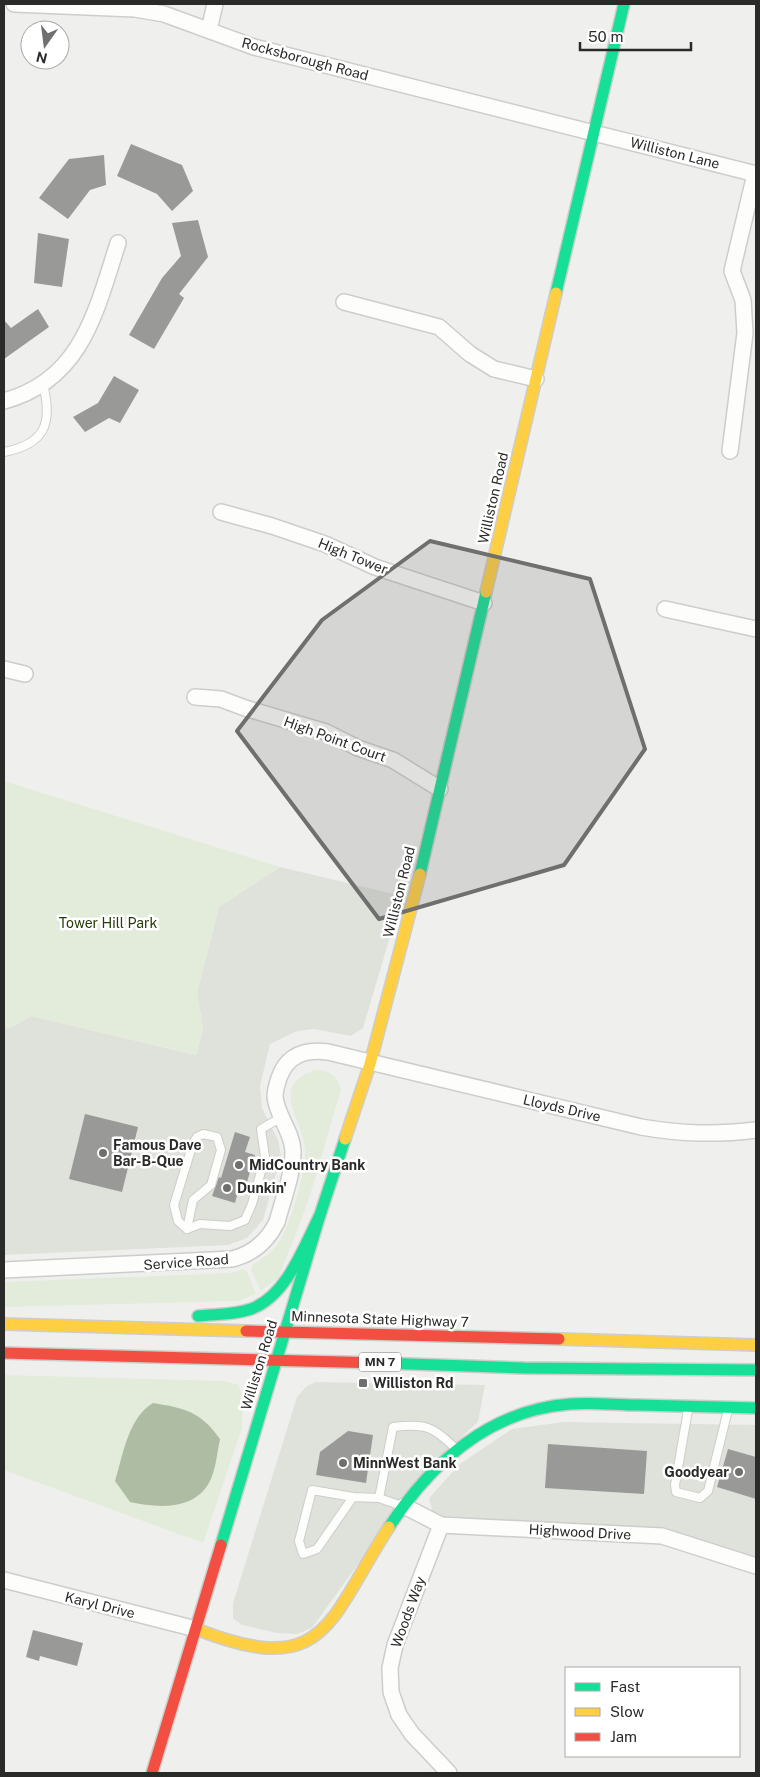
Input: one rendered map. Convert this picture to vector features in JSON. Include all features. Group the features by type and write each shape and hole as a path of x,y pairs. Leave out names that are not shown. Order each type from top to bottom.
{"main road":[{"name":"Williston Road","path":"152,1773 320,1215 370,1064 417,886 624,4"},
{"path":"107,1327 235,1312 253,1309 267,1302 280,1288 320,1215"},
{"name":"Minnesota State Highway 7","path":"4,1324 756,1345"},
{"name":"MN 7","path":"4,1353 276,1359 524,1368 756,1370"},
{"path":"196,1629 222,1639 269,1649 292,1648 312,1638 330,1623 420,1484 456,1450 490,1426 545,1407 570,1404 756,1408"}],"street":[{"name":"Rocksborough Road","path":"14,4 135,8 164,14 254,47 594,132"},
{"path":"208,30 215,4"},
{"name":"Williston Lane","path":"594,132 755,174"},
{"path":"730,451 745,333 742,300 732,271 755,174"},
{"path":"4,401 18,397 43,384 66,366 82,342 94,316 118,243"},
{"path":"344,302 439,327 470,354 494,369 536,379"},
{"name":"High Tower","path":"221,512 316,541 375,567 484,603"},
{"path":"665,609 756,629"},
{"path":"4,669 25,674"},
{"name":"High Point Court","path":"195,697 221,699 326,732 358,748 393,760 440,789"},
{"name":"Service Road","path":"4,1270 188,1262 243,1257 264,1242 277,1222 293,1163 290,1136 275,1096 277,1085 286,1064 296,1055 316,1051 370,1064"},
{"name":"Lloyds Drive","path":"370,1064 673,1132 722,1134 756,1130"},
{"name":"Highwood Drive","path":"404,1506 441,1525 662,1536 756,1566"},
{"name":"Woods Way","path":"441,1525 395,1645 390,1668 391,1692 399,1714 412,1734 449,1773"},
{"name":"Karyl Drive","path":"4,1580 196,1629"}],"lane":[{"path":"4,452 25,447 40,437 47,420 48,403 43,384"},
{"path":"187,1229 200,1224 230,1226 245,1220 252,1204 264,1157 261,1129 282,1117"},
{"path":"210,1134 217,1137 221,1150 210,1185 193,1200 187,1229 178,1221 174,1205 193,1143 197,1137 210,1134"},
{"path":"688,1407 675,1485 676,1492 700,1498 708,1491 729,1408"},
{"path":"379,1498 393,1427 413,1424 438,1431 456,1450"},
{"path":"353,1497 317,1549 303,1554 299,1541 312,1490 353,1497 379,1498 404,1506"}],"highlighted area":[{"path":"430,541 590,579 645,749 564,865 379,919 237,731 322,620"}],"shaded area":[{"path":"280,867 402,896 363,1028 351,1036 314,1029 297,1031 270,1044 260,1086 262,1108 278,1140 281,1156 263,1220 247,1238 228,1245 4,1255 4,1028 10,1028 31,1016 196,1055 203,1028 197,993 219,907"},
{"path":"315,1382 485,1385 478,1422 428,1467 312,1628 297,1634 277,1633 242,1625 233,1618 233,1603 297,1397 306,1387"},
{"path":"153,1403 183,1409 199,1417 220,1439 210,1481 195,1498 174,1505 163,1506 130,1502 115,1481 132,1427"},
{"path":"564,1422 756,1425 756,1564 714,1549 443,1518 433,1514 429,1498 460,1464 512,1429"}],"green space":[{"name":"Tower Hill Park","path":"4,781 280,867 219,907 197,993 203,1028 197,1055 31,1016 10,1028 4,1028"},
{"path":"316,1070 333,1075 338,1081 341,1090 308,1202 279,1277 261,1291 251,1270 252,1265 271,1252 281,1238 300,1185 305,1158 303,1137 291,1104 291,1093 294,1084 302,1076"},
{"path":"243,1269 247,1272 256,1294 238,1301 4,1307 4,1282 230,1273"},
{"path":"4,1375 225,1381 238,1385 243,1397 242,1428 203,1543 4,1470"}],"building":[{"path":"131,144 182,165 193,191 172,211 157,194 117,176"},
{"path":"104,155 106,185 90,190 68,219 39,198 69,159"},
{"path":"198,220 208,257 179,294 184,298 154,349 129,335 162,278 181,256 172,223"},
{"path":"38,233 69,239 62,287 34,283"},
{"path":"38,309 49,327 4,359 4,320 11,328"},
{"path":"114,376 139,390 120,423 109,418 85,432 73,417 98,403"},
{"name":"Famous Dave Bar-B-Que","path":"85,1114 138,1127 122,1192 69,1179"},
{"name":"MidCountry Bank","path":"235,1132 250,1137 245,1152 255,1155 247,1182 241,1180 235,1203 212,1196 219,1177 221,1178"},
{"name":"MinnWest Bank","path":"348,1431 373,1435 366,1483 316,1475 320,1452"},
{"path":"548,1444 647,1451 644,1494 545,1488"},
{"name":"Goodyear","path":"728,1449 756,1457 756,1499 717,1487"},
{"path":"33,1630 83,1643 77,1666 40,1656 39,1661 26,1657"}],"traffic: fast":[{"path":"556,293 624,4"},
{"path":"420,874 486,592"},
{"path":"221,1545 320,1215 345,1139"},
{"path":"198,1316 238,1312 264,1303 275,1293 293,1269 320,1215"},
{"path":"381,1363 524,1368 756,1370"},
{"path":"389,1527 424,1482 465,1444 489,1429 514,1417 541,1408 579,1403 756,1408"}],"traffic: slow":[{"path":"486,592 556,293"},
{"path":"345,1139 370,1064 420,874"},
{"path":"4,1324 246,1331"},
{"path":"559,1339 756,1345"},
{"path":"196,1629 239,1643 272,1648 298,1644 318,1633 335,1615 389,1527"}],"traffic: jam":[{"path":"246,1331 559,1339"},
{"path":"4,1353 381,1363"},
{"path":"152,1773 221,1545"}],"place":[{"name":"Famous Dave Bar-B-Que","path":"103,1153"},
{"name":"MidCountry Bank","path":"239,1165"},
{"name":"Dunkin'","path":"227,1188"},
{"name":"Williston Rd","path":"363,1383"},
{"name":"MinnWest Bank","path":"343,1463"},
{"name":"Goodyear","path":"739,1472"}]}
